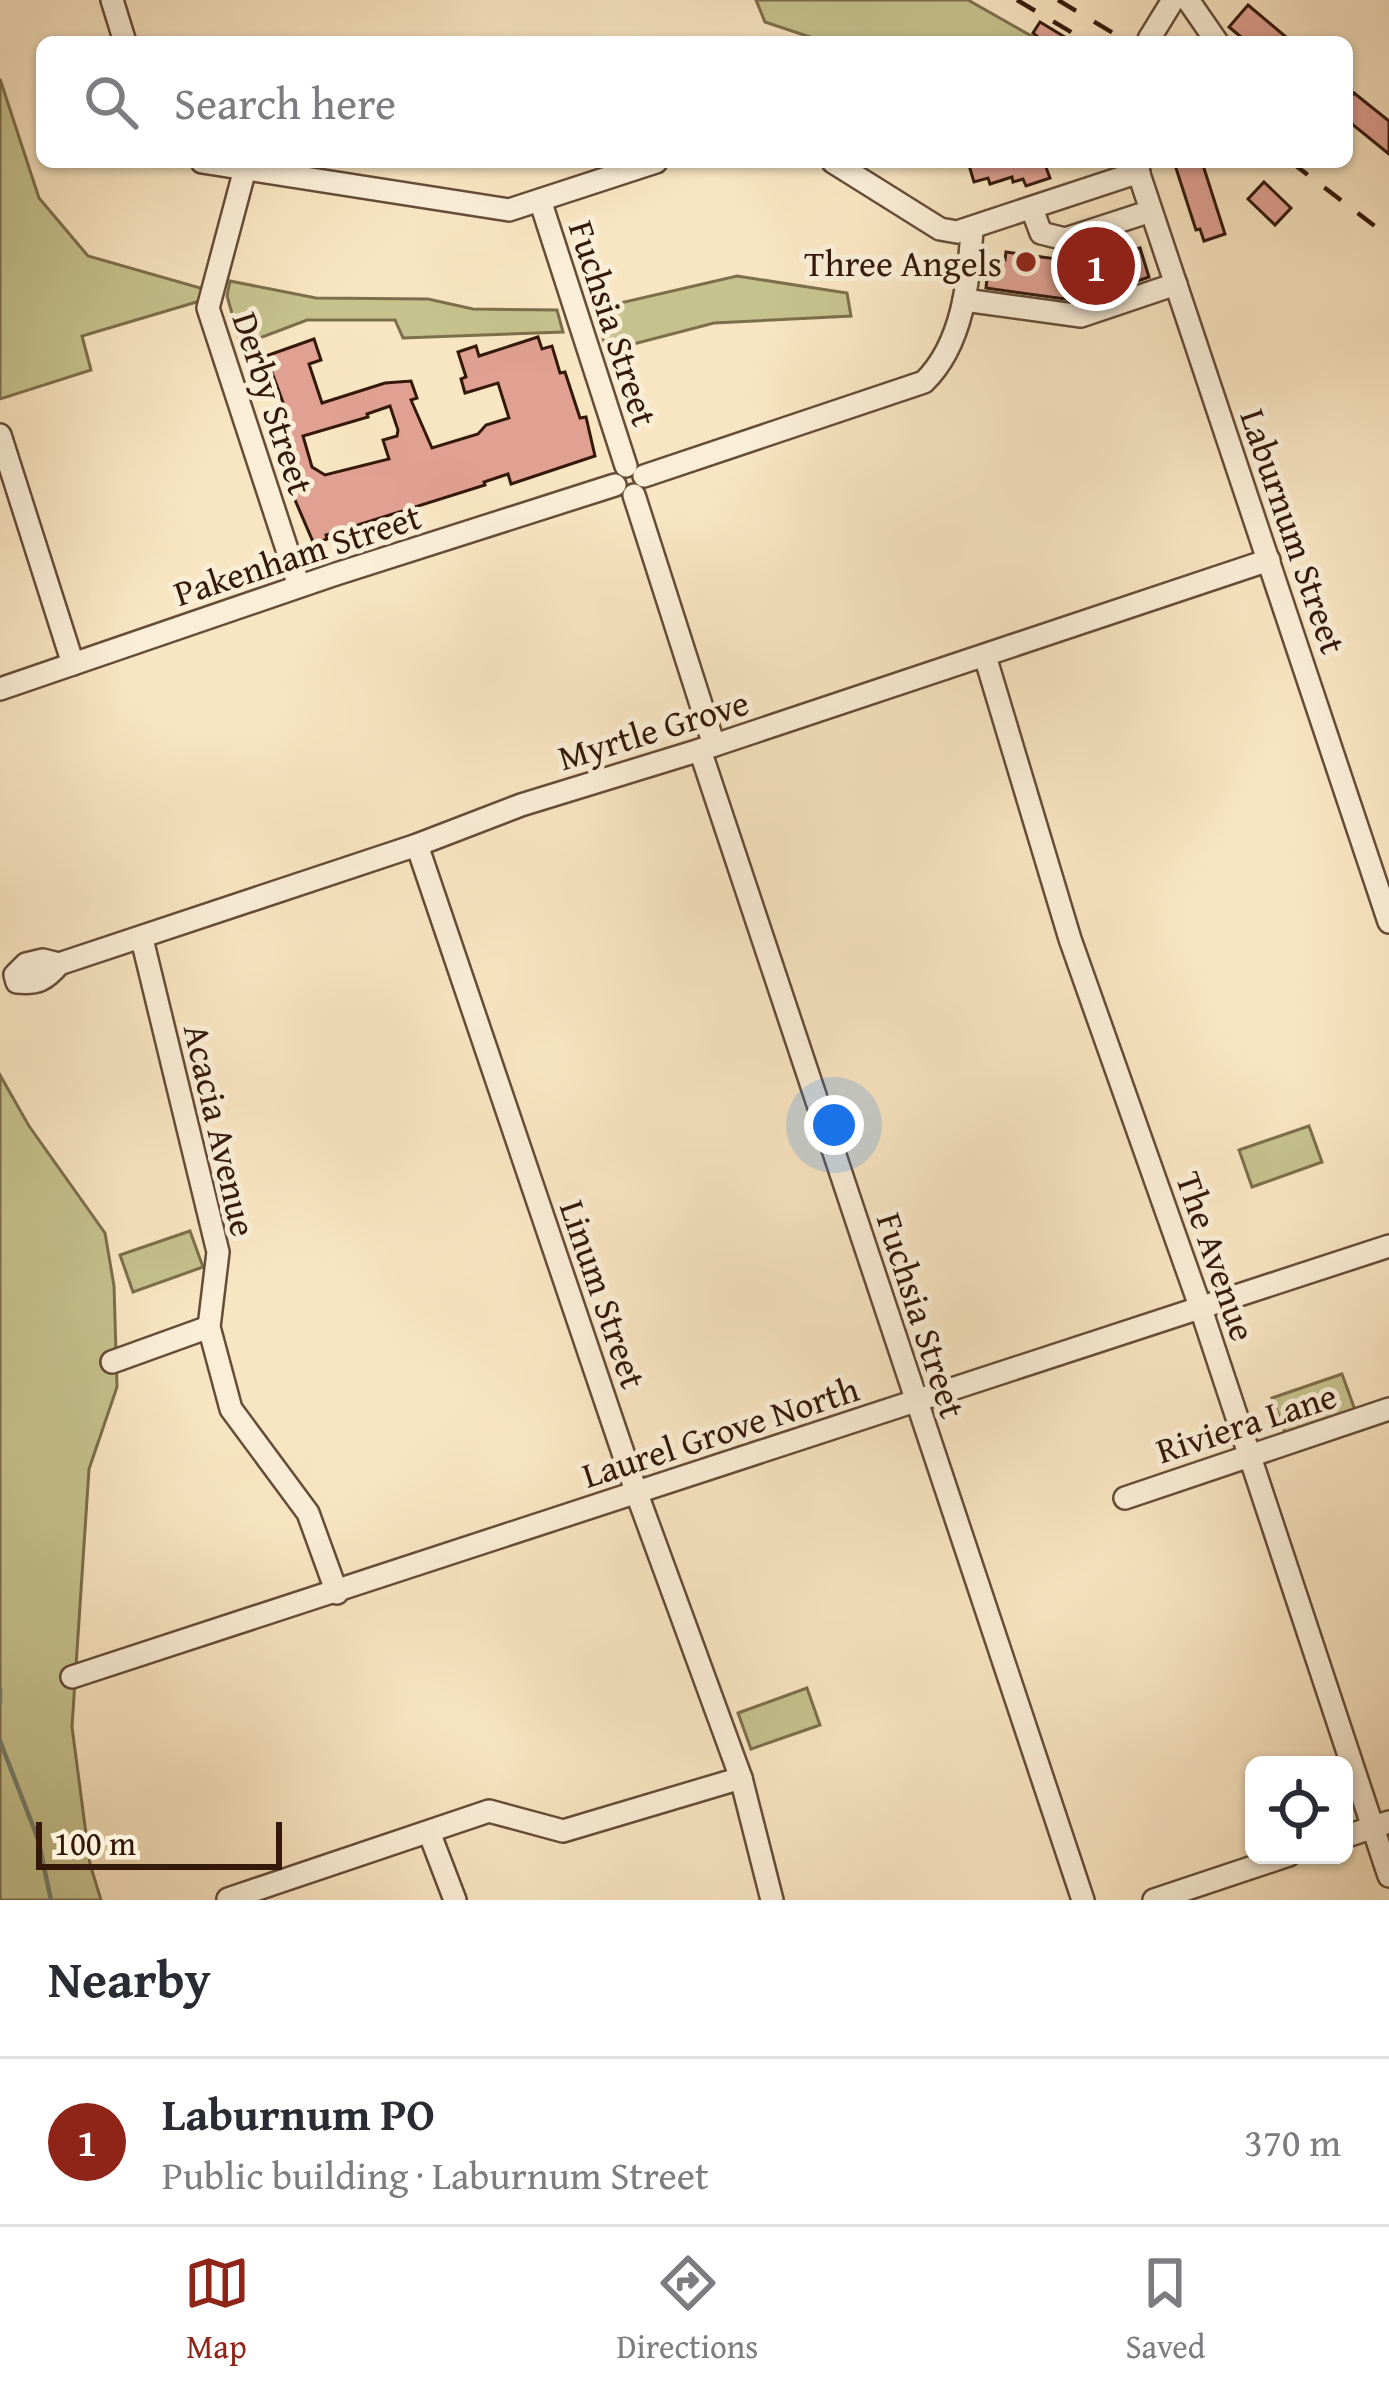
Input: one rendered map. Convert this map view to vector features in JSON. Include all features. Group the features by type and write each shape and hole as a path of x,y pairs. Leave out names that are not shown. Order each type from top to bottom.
{"street":[{"path":"1151,36 1173,0"},
{"path":"1188,0 1213,36"},
{"path":"118,2 124,36"},
{"path":"238,168 509,210 638,168"},
{"path":"843,168 940,229 972,229 1134,168"},
{"name":"Laburnum Street","path":"1137,168 1389,922"},
{"name":"Derby Street","path":"244,169 208,308 299,586"},
{"name":"Fuchsia Street","path":"540,200 630,480 707,748 916,1401 1083,1900"},
{"path":"1032,209 1041,233 1065,239 1151,211"},
{"name":"Pakenham Street","path":"0,688 923,382 940,362 964,301 972,229"},
{"path":"964,301 1081,316 1176,284"},
{"path":"0,435 73,664"},
{"name":"Myrtle Grove","path":"59,964 417,845 521,805 707,748 1269,560"},
{"name":"The Avenue","path":"985,656 1070,939 1381,1824 1389,1876"},
{"name":"Linum Street","path":"417,845 637,1494 741,1778 772,1900"},
{"name":"Acacia Avenue","path":"142,939 218,1252 209,1327 231,1409 308,1513 337,1593"},
{"name":"Laurel Grove North","path":"72,1677 1389,1246"},
{"path":"112,1362 209,1327"},
{"name":"Riviera Lane","path":"1125,1498 1389,1409"},
{"path":"228,1899 489,1811 563,1831 741,1778"},
{"path":"429,1832 455,1900"},
{"path":"1154,1900 1262,1864"}],"shaded area":[{"path":"756,0 968,0 1031,36 807,36 765,22"},
{"path":"0,79 39,198 88,256 211,291 210,298 82,336 91,370 0,399"},
{"path":"737,276 847,293 851,316 714,323 607,351 594,309"},
{"path":"230,281 316,298 428,299 473,309 557,310 563,332 403,338 395,320 307,320 241,345 227,296"},
{"path":"0,1075 29,1126 105,1233 114,1286 117,1387 89,1469 72,1727 90,1864 101,1900 0,1900"},
{"path":"1309,1126 1322,1162 1252,1187 1239,1150"},
{"path":"190,1231 203,1267 133,1292 120,1255"},
{"path":"1342,1374 1355,1410 1286,1435 1272,1398"},
{"path":"807,1688 820,1725 751,1749 738,1713"}],"building":[{"path":"1248,5 1285,36 1240,36 1229,27"},
{"path":"1040,22 1063,36 1037,36 1033,33"},
{"path":"1353,94 1389,121 1389,154 1353,125"},
{"path":"970,168 1046,168 1050,178 1026,186 1023,179 1013,182 1012,177 990,184 988,178 974,182"},
{"path":"1176,168 1204,168 1225,234 1204,241 1200,229 1196,230"},
{"path":"1264,182 1291,208 1275,225 1248,199"},
{"path":"1140,248 1149,277 1080,301 986,288 989,258 1005,260 1006,252 1071,261 1074,269"},
{"path":"538,337 542,349 552,346 580,418 586,417 595,456 511,484 508,474 326,535 327,539 314,544 292,493 287,468 293,464 289,453 293,452 282,418 288,416 266,356 314,339 321,360 309,364 322,403 385,383 411,381 417,398 411,400 432,448 478,434 486,425 509,418 498,383 465,393 461,379 466,377 458,352 476,346 479,356","holes":["390,406 397,436 383,440 389,459 325,475 312,467 303,436"]}],"waterway":[{"path":"0,1689 0,1703"},
{"path":"0,1741 38,1839 51,1900"}],"railway":[{"path":"1017,0 1078,36"},
{"path":"1058,0 1118,36"},
{"path":"1299,168 1389,237"}],"place":[{"name":"Three Angels","path":"1026,262"},
{"name":"Laburnum PO","path":"1096,266"}]}
